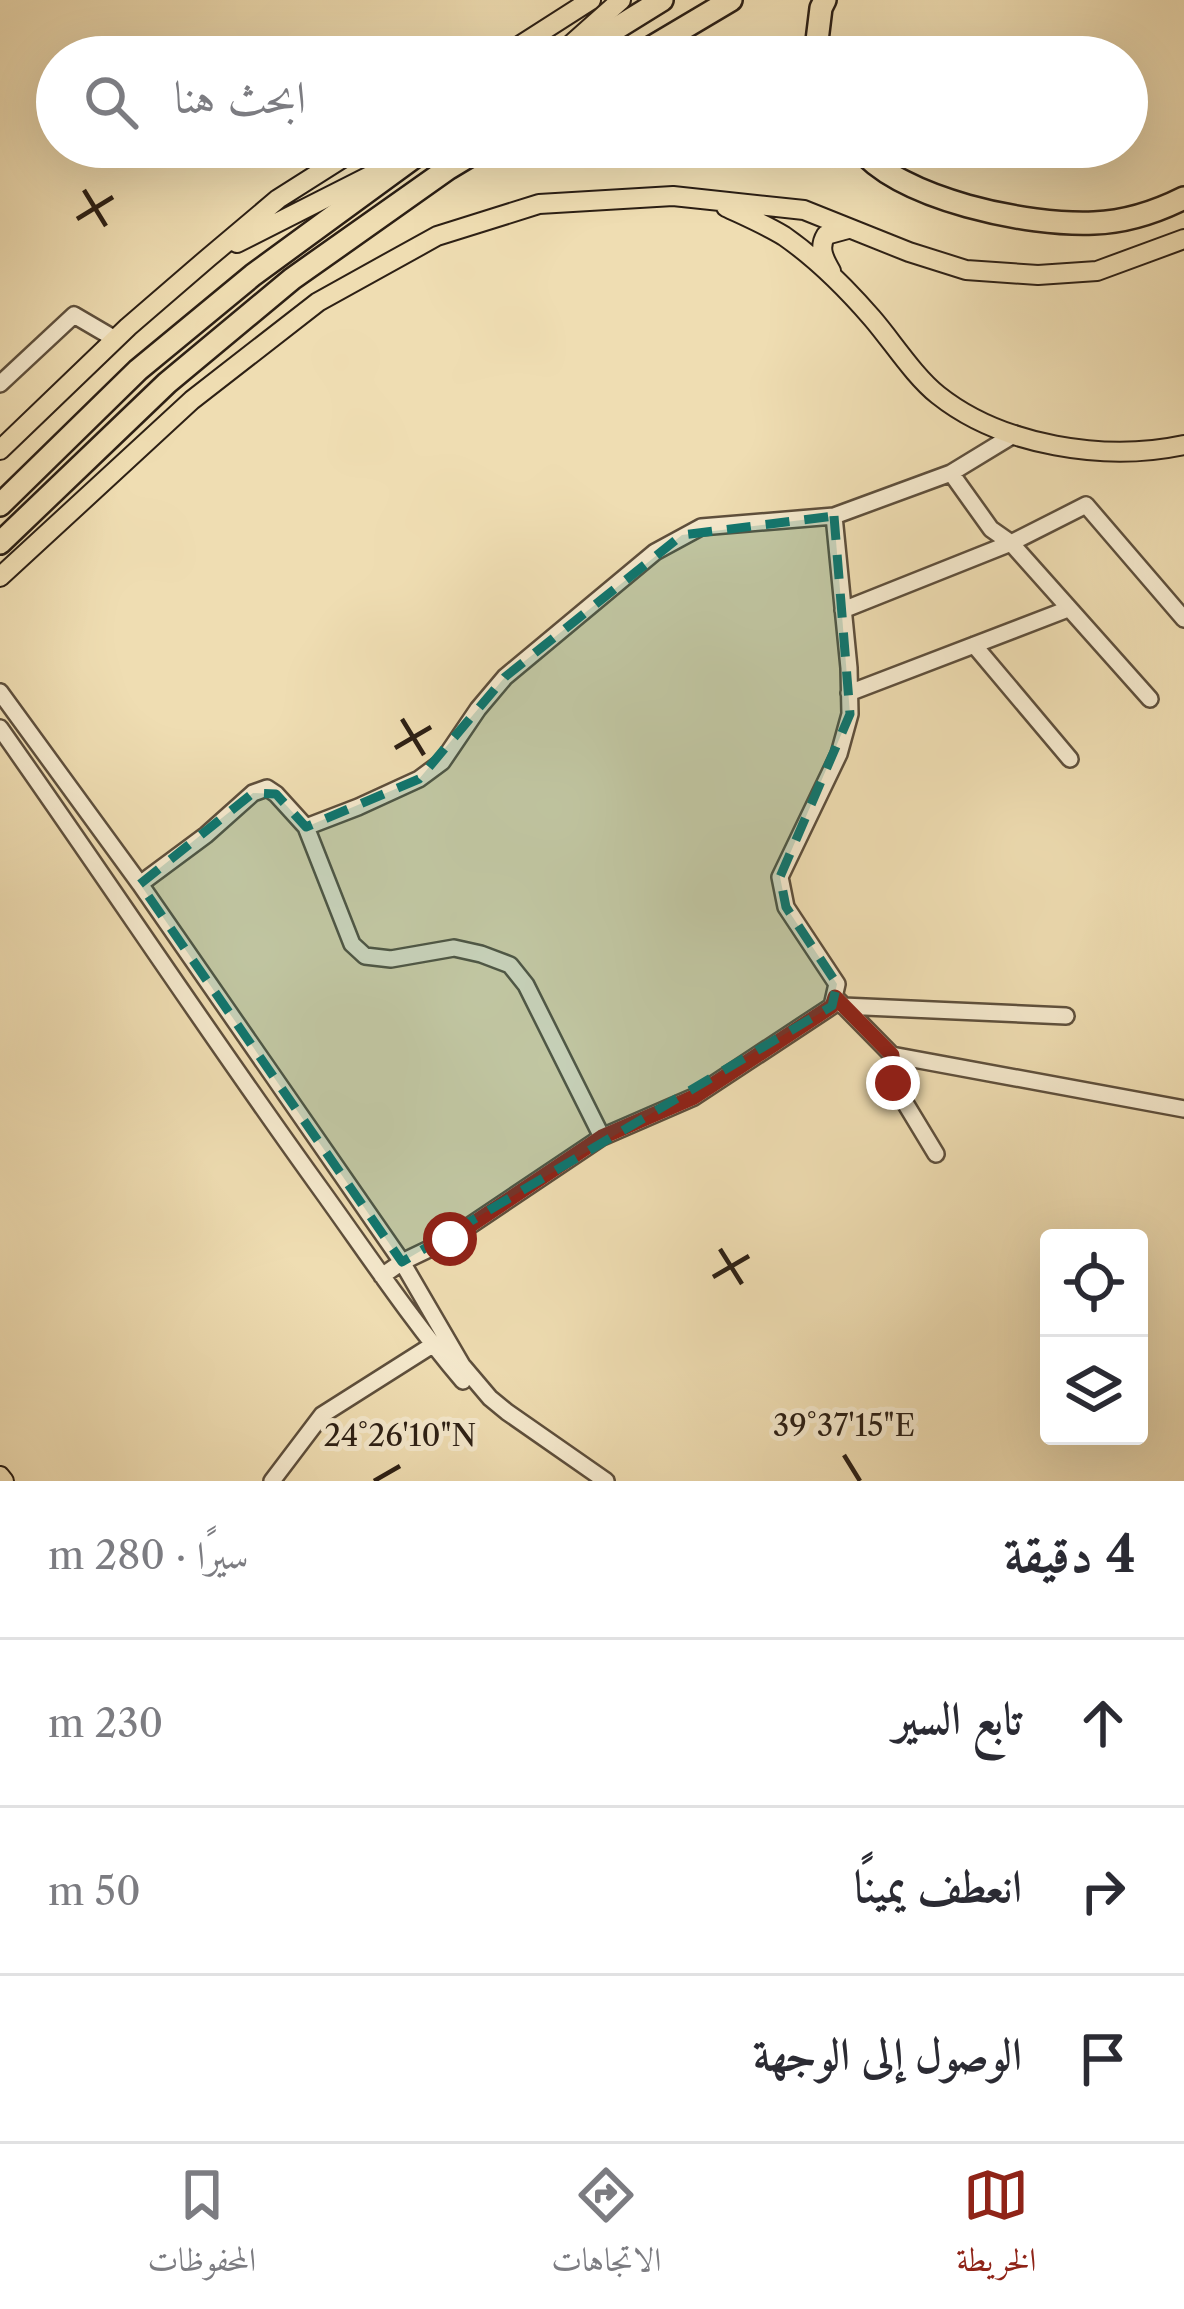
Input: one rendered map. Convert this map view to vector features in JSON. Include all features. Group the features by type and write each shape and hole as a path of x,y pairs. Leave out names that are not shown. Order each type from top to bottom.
{"highway":[{"path":"604,36 662,0"},
{"path":"670,36 731,0"},
{"path":"817,36 825,0"},
{"path":"0,505 138,370 253,275 398,168"},
{"path":"0,543 167,382 292,279 449,168"},
{"path":"880,168 909,187 1011,217 1095,223 1156,213 1184,198"}],"main road":[{"path":"535,36 592,0"},
{"path":"581,36 621,0"},
{"path":"2,443 208,258 278,199 327,168"},
{"path":"208,258 386,168"},
{"path":"0,577 210,386 318,302 437,236 539,204 673,196 804,211 966,270 1038,275 1097,271 1184,238"},
{"path":"716,202 782,235 830,274 935,393 985,424 1043,443 1126,453 1184,446"},
{"path":"830,274 822,241 826,235 850,229"}],"street":[{"path":"0,384 74,315 115,339"},
{"path":"306,826 419,779 442,762 505,677 655,552 682,535 701,527 834,516 951,473 1015,434"},
{"path":"951,473 991,529 1011,543 1150,699"},
{"path":"843,610 1011,543 1086,505 1184,619"},
{"path":"834,516 850,714 839,754 780,877 786,907 837,984 839,1002 892,1055 1184,1109"},
{"path":"850,693 1068,609"},
{"path":"974,645 1070,759"},
{"path":"0,692 140,884 402,1262 462,1366 490,1398 606,1481"},
{"path":"0,728 382,1276 434,1343 484,1405 590,1481"},
{"path":"140,884 253,793 267,788 306,826 352,944 365,956 391,959 454,948 510,965 526,985 602,1137"},
{"path":"86,848 104,836"},
{"path":"382,1276 450,1239 602,1137 694,1097 839,1002 1066,1016"},
{"path":"235,1067 257,1053"},
{"path":"892,1055 893,1083 936,1154"},
{"path":"272,1481 322,1415 434,1343"}],"highlighted area":[{"path":"834,516 850,714 780,877 786,907 837,984 832,1006 402,1262 140,884 253,793 276,794 306,827 419,779 505,677 682,535"}],"route":[{"path":"450,1239 602,1137 694,1097 832,1006 835,997 892,1055 893,1083"}]}
